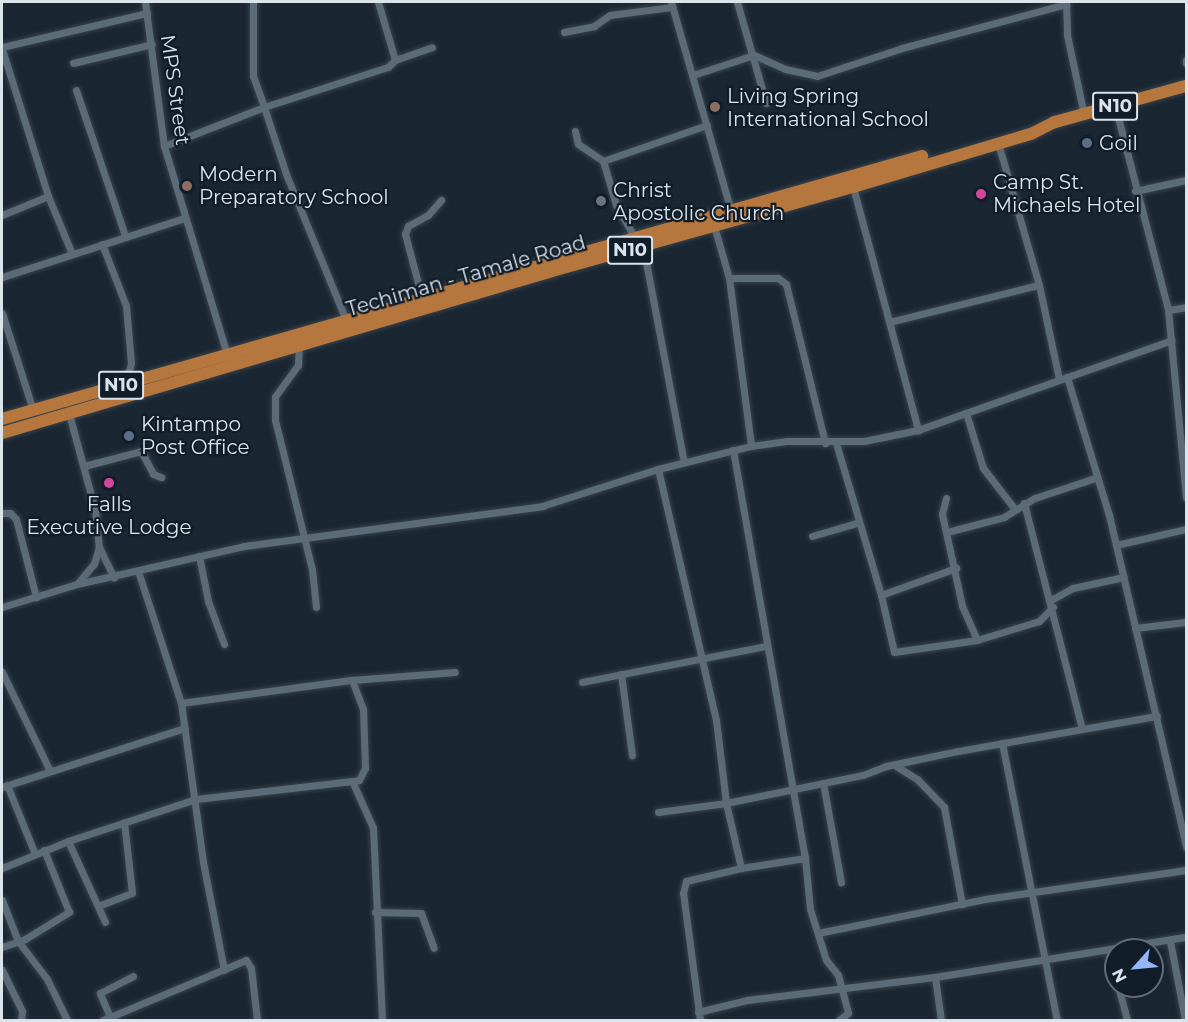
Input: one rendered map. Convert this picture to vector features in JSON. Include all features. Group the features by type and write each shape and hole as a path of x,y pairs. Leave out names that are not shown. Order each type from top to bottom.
{"highway":[{"name":"Techiman - Tamale Road","path":"2,433 67,408 106,389 422,298 639,242 714,226 853,187 998,143 1045,126 1186,86"},
{"name":"Techiman - Tamale Road","path":"2,419 33,410 67,408 299,345 639,242 731,211 1029,126 1045,126"}],"street":[{"name":"MPS Street","path":"145,2 164,146 227,356"},
{"path":"253,2 253,76 286,174 346,320"},
{"path":"378,2 396,60"},
{"path":"737,2 766,103"},
{"path":"693,75 754,55 784,69 817,76 892,51 1066,3 1067,35 1084,115"},
{"path":"564,32 594,26 610,15 671,4 731,211"},
{"path":"72,254 48,196 2,48 147,13"},
{"path":"73,63 152,44"},
{"path":"164,146 264,107 388,67 396,60 432,47"},
{"path":"76,90 125,236"},
{"path":"1115,106 1135,191 1168,310 1180,465 1186,497"},
{"path":"603,160 707,125"},
{"path":"575,131 578,144 603,160 616,206 639,242 684,462"},
{"path":"998,143 1040,285 1059,379"},
{"path":"1135,191 1186,180"},
{"path":"853,187 918,430"},
{"path":"2,215 48,196"},
{"path":"422,298 405,234 408,226 428,214 441,200"},
{"path":"2,277 185,218"},
{"path":"714,226 729,278 751,446"},
{"path":"102,244 123,294 131,363 124,378 106,389"},
{"path":"729,278 778,278 786,284 825,442"},
{"path":"889,322 1040,285"},
{"path":"1168,310 1186,307"},
{"path":"2,313 33,410"},
{"path":"2,608 77,584 114,578 199,556 302,537 542,506 658,469 751,446 786,441 836,443 918,430 1172,340"},
{"path":"299,345 298,365 275,397 275,408 302,537 317,592 316,607"},
{"path":"1067,376 1116,544 1186,847"},
{"path":"67,408 95,510 99,546 114,578"},
{"path":"966,413 983,468 1014,508"},
{"path":"836,443 857,523 882,595 894,652 977,640 1039,621 1052,603 1073,588 1124,577"},
{"path":"733,450 742,516 761,596 765,646 805,858 810,909 843,989 848,1013 839,1020"},
{"path":"84,466 141,452 153,474 161,477"},
{"path":"658,469 716,720 726,803 741,868"},
{"path":"947,532 1004,517 1024,503 1098,477"},
{"path":"946,498 942,506 962,606 977,640"},
{"path":"1024,503 1052,603 1082,729"},
{"path":"2,513 10,513 16,519 36,597"},
{"path":"812,536 857,523"},
{"path":"1116,544 1186,529"},
{"path":"77,584 94,564 99,546"},
{"path":"199,556 208,601 224,644"},
{"path":"882,595 956,568"},
{"path":"138,571 181,703 203,862 224,970"},
{"path":"1135,628 1186,622"},
{"path":"582,682 765,646"},
{"path":"2,672 50,771"},
{"path":"181,703 352,680 455,672"},
{"path":"621,674 632,755"},
{"path":"2,868 68,841 196,799 353,783 359,780 365,768 363,709 352,680"},
{"path":"658,812 726,803 1002,743 1156,716"},
{"path":"35,854 4,786 185,728"},
{"path":"1002,743 1046,959 1056,1020"},
{"path":"896,766 917,779 944,807 962,904"},
{"path":"353,783 373,828 375,912 382,1020"},
{"path":"823,783 841,882"},
{"path":"98,906 132,893 124,822"},
{"path":"68,841 105,922"},
{"path":"2,947 18,941 69,912 44,850"},
{"path":"700,1020 683,893 686,880 741,868 805,858"},
{"path":"818,933 962,904 1186,870"},
{"path":"2,900 18,941 47,979 67,1020"},
{"path":"375,912 421,913 434,948"},
{"path":"1164,942 1186,937"},
{"path":"1170,941 1185,1020"},
{"path":"699,1012 747,1000 935,977 1104,951"},
{"path":"133,976 100,993 106,1019 246,960 249,962 257,1020"},
{"path":"2,970 22,1011 21,1020"},
{"path":"935,977 941,1020"},
{"path":"1121,998 1127,1020"}],"place":[{"name":"Living Spring International School","path":"715,107"},
{"name":"Goil","path":"1087,143"},
{"name":"Modern Preparatory School","path":"187,186"},
{"name":"Camp St. Michaels Hotel","path":"981,194"},
{"name":"Christ Apostolic Church","path":"601,201"},
{"name":"Kintampo Post Office","path":"129,436"},
{"name":"Falls Executive Lodge","path":"109,483"}]}
